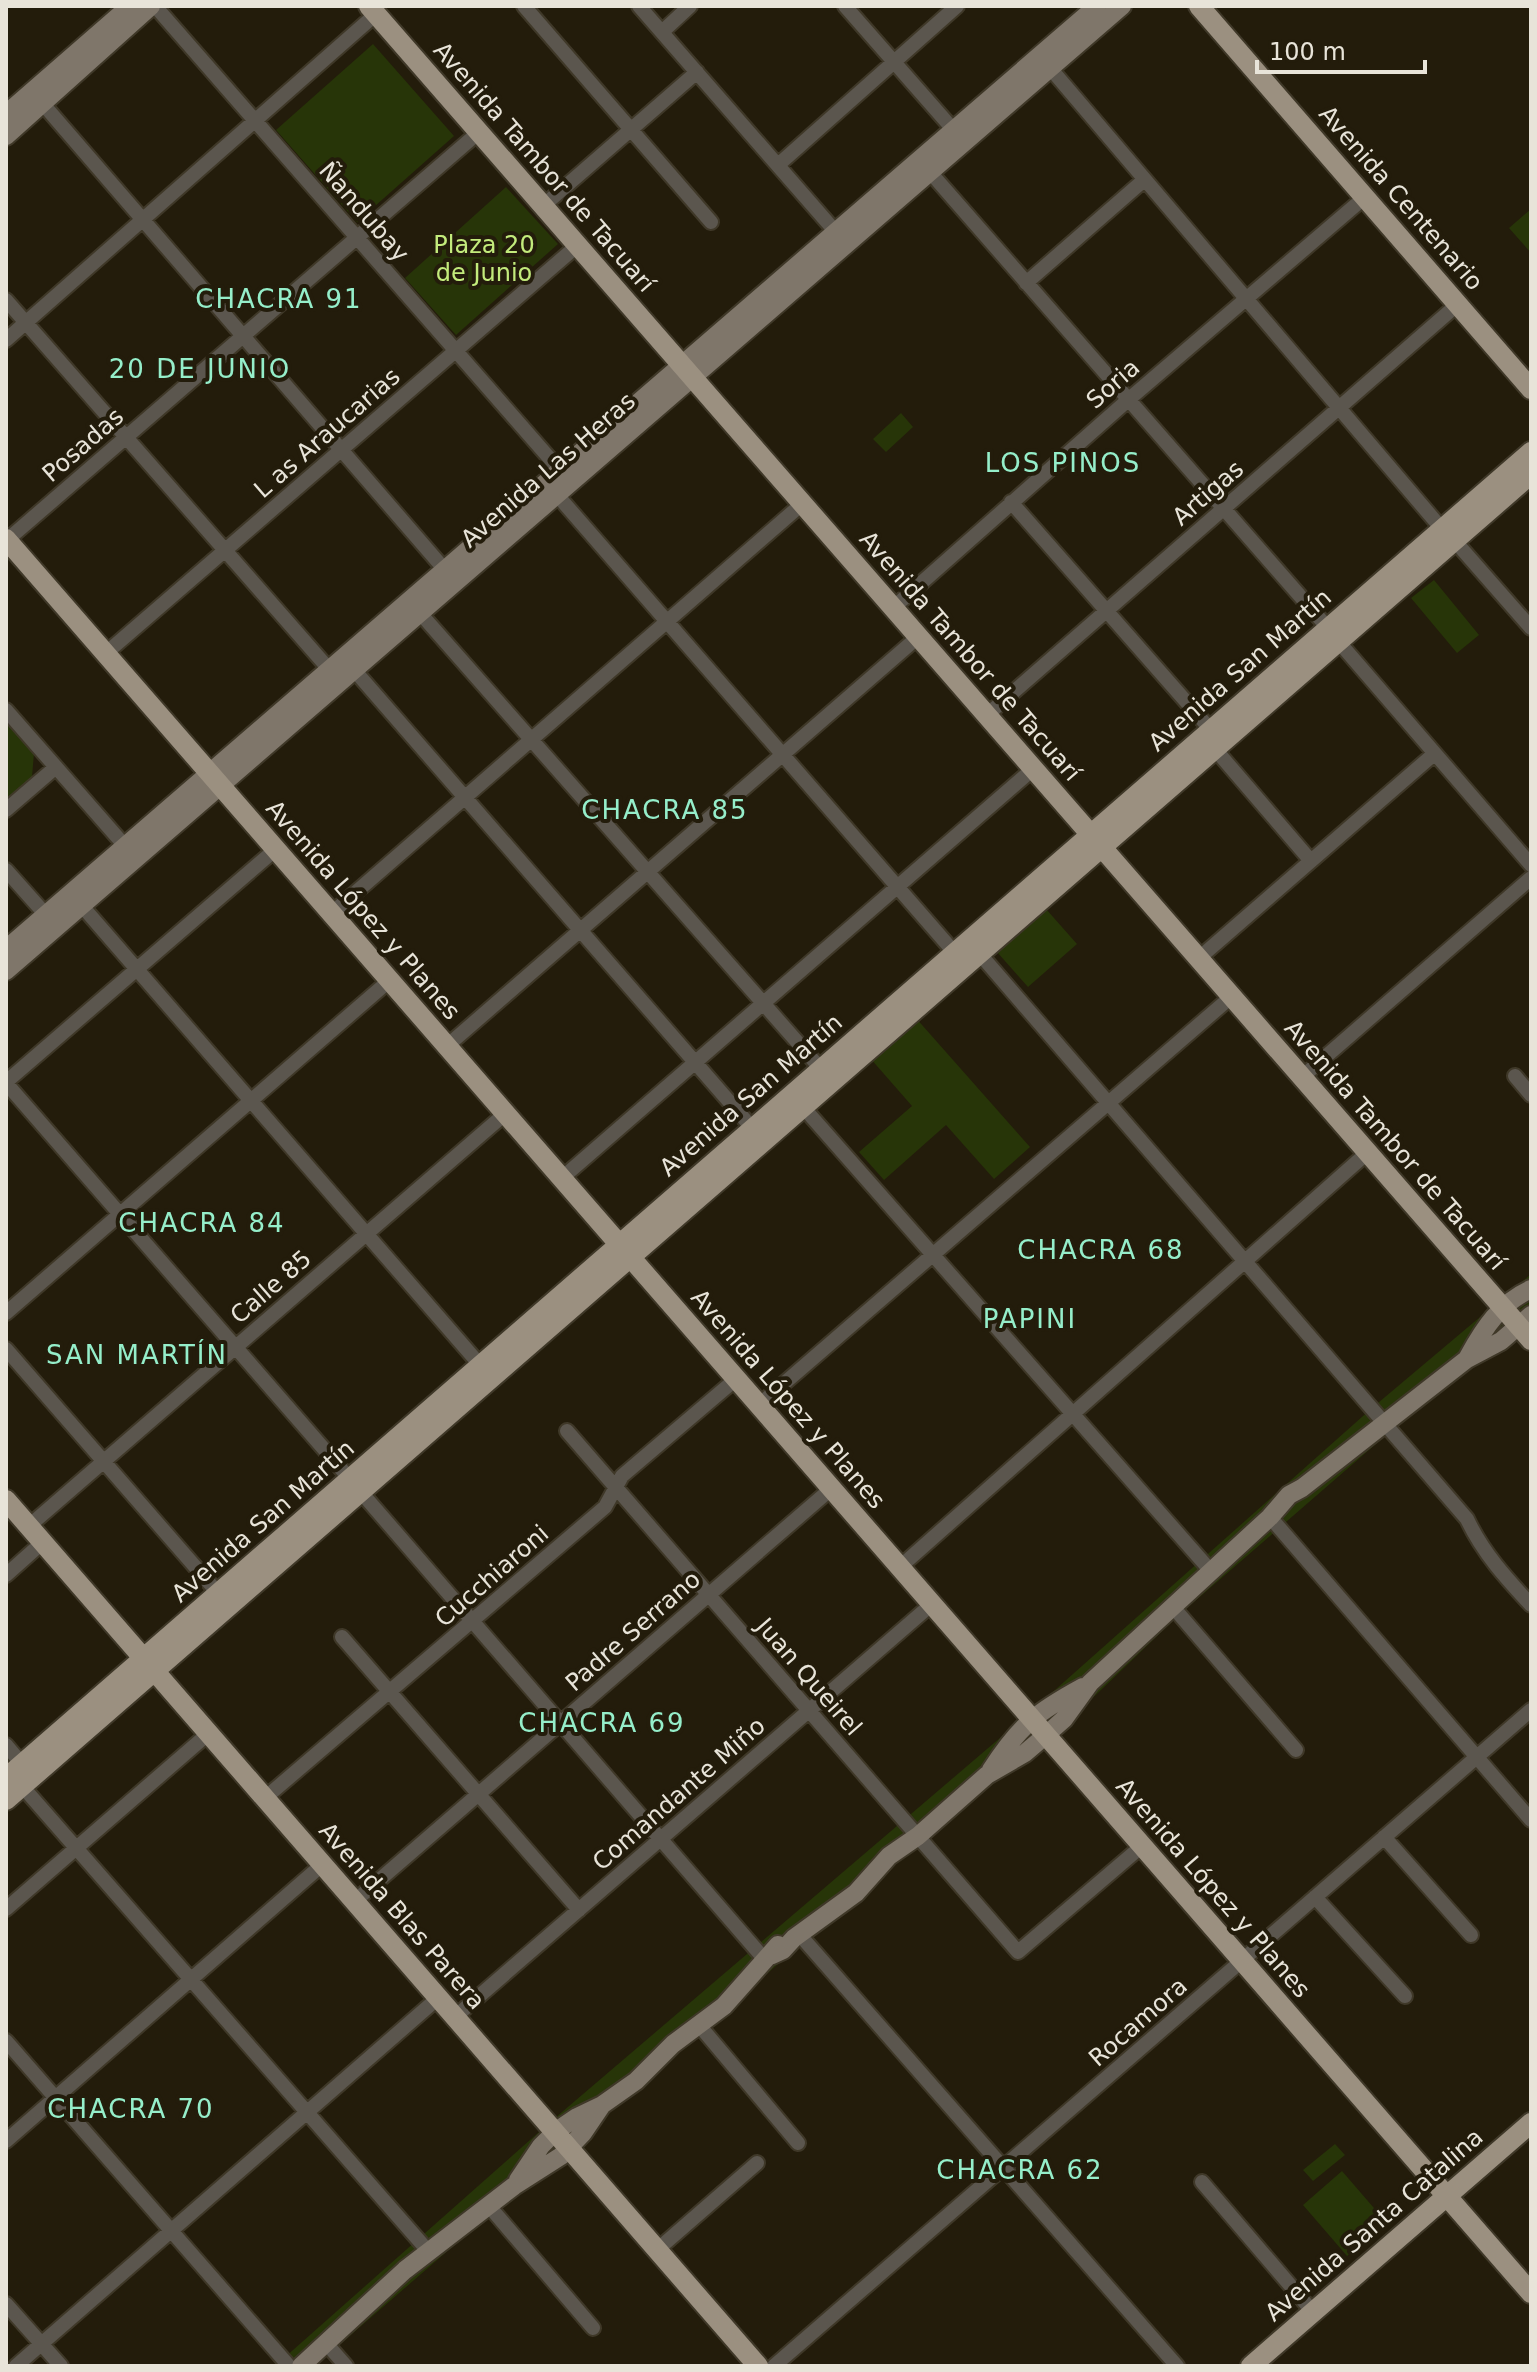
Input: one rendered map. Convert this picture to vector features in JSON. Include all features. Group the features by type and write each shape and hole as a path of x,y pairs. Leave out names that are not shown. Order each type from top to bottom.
{"main road":[{"path":"6,114 130,6"},
{"path":"6,136 153,6"},
{"name":"Avenida Las Heras","path":"6,971 82,906 216,779 342,670 445,570 566,476 1045,62 1122,6"},
{"name":"Avenida Centenario","path":"1199,6 1531,389"},
{"name":"Avenida Tambor de Tacuarí","path":"372,10 1502,1308 1527,1327"},
{"name":"Avenida Las Heras","path":"1045,62 1085,10"},
{"name":"Avenida Las Heras","path":"842,238 930,172 959,136"},
{"name":"Avenida San Martín","path":"6,1800 22,1764 149,1664 218,1593 355,1485 481,1366 803,1107 979,953 1097,840 1448,534 1531,452"},
{"name":"Avenida San Martín","path":"1448,534 1531,474"},
{"name":"Avenida Las Heras","path":"342,670 420,613 550,488"},
{"name":"Avenida López y Planes","path":"6,540 1531,2293"},
{"name":"Avenida Las Heras","path":"6,949 125,846 216,779"},
{"name":"Avenida San Martín","path":"14,1782 625,1250 753,1129 954,952 1097,840"},
{"path":"1467,1359 1487,1324 1519,1294 1531,1289"},
{"path":"514,2186 541,2146 555,2132 636,2081 673,2044 724,2006 769,1958 778,1944 796,1936 856,1893 889,1856 918,1836 987,1775 1025,1753 1064,1719 1090,1683 1289,1495 1386,1424 1467,1359 1527,1327"},
{"name":"Avenida Blas Parera","path":"6,1500 758,2366"},
{"path":"987,1775 1012,1738 1032,1719 1090,1683"},
{"path":"301,2366 405,2270 514,2186 569,2149 602,2105"},
{"name":"Avenida Santa Catalina","path":"1251,2366 1531,2123"}],"street":[{"name":"Ñandubay","path":"153,6 566,476"},
{"path":"524,6 711,222"},
{"path":"639,6 842,238"},
{"path":"662,32 690,6"},
{"path":"845,6 959,136"},
{"path":"778,165 957,6"},
{"path":"6,340 255,121 372,10"},
{"path":"1045,62 1338,408 1531,628"},
{"path":"543,206 697,72"},
{"path":"43,104 445,570"},
{"name":"Posadas","path":"6,540 479,132"},
{"path":"930,172 1531,865"},
{"path":"1026,283 1144,180"},
{"name":"Soria","path":"893,608 1128,400 1365,197"},
{"name":"L as Araucarias","path":"105,654 578,245"},
{"path":"6,300 225,550 464,797 753,1129"},
{"name":"Artigas","path":"987,715 1458,304"},
{"path":"550,488 954,952"},
{"path":"1011,502 1108,612 1311,861"},
{"path":"332,913 802,504"},
{"path":"420,613 821,1069"},
{"path":"447,1046 918,637"},
{"path":"6,710 125,846"},
{"path":"1198,959 1434,754"},
{"path":"6,810 56,767"},
{"path":"562,1178 1033,769"},
{"path":"276,849 6,1083 661,1839 769,1958"},
{"path":"6,870 46,915"},
{"path":"1301,1078 1531,878"},
{"path":"82,906 481,1366"},
{"path":"979,953 1467,1519 1493,1563 1531,1605"},
{"path":"6,1313 390,980"},
{"path":"759,1405 1231,997"},
{"path":"1515,1076 1531,1095"},
{"path":"803,1107 1210,1570"},
{"name":"Calle 85","path":"29,1526 506,1113"},
{"path":"900,1567 1367,1153"},
{"path":"6,1349 218,1593"},
{"name":"Cucchiaroni","path":"265,1798 605,1507 622,1476 736,1379"},
{"name":"Juan Queirel","path":"567,1431 1018,1952 1142,1846"},
{"name":"Padre Serrano","path":"355,1901 832,1488"},
{"path":"1276,1510 1531,1820"},
{"path":"6,1575 43,1542"},
{"name":"Comandante Miño","path":"455,2017 932,1604"},
{"path":"1173,1607 1296,1750"},
{"path":"342,1637 579,1910"},
{"name":"Rocamora","path":"774,2366 1531,1710"},
{"path":"6,1909 209,1733"},
{"path":"6,1745 22,1764"},
{"path":"14,1782 77,1847 429,2252"},
{"path":"1384,1837 1471,1935"},
{"path":"6,2141 323,1864"},
{"path":"1315,1897 1405,1996"},
{"path":"796,1936 1004,2167 1177,2366"},
{"path":"16,2366 438,1998"},
{"path":"699,2025 798,2143"},
{"path":"6,2041 289,2366"},
{"path":"657,2250 757,2163"},
{"path":"1202,2182 1313,2312"},
{"path":"489,2206 593,2328"},
{"path":"6,2304 61,2366"},
{"path":"325,2342 346,2366"}],"green space":[{"path":"373,44 454,136 357,222 276,130"},
{"name":"Plaza 20 de Junio","path":"506,187 558,244 456,335 405,278"},
{"path":"1531,209 1531,253 1509,228"},
{"path":"901,413 913,427 886,452 873,439"},
{"path":"1434,580 1479,635 1457,653 1411,598"},
{"path":"6,718 34,753 32,777 6,800"},
{"path":"1046,909 1077,944 1028,987 997,952"},
{"path":"915,1017 1030,1147 994,1179 946,1125 884,1180 859,1152 912,1106 870,1058"},
{"path":"1531,1274 1531,1318 1392,1430 1180,1614 1050,1739 921,1840 315,2366 275,2366 548,2124 1028,1714 1372,1408"},
{"path":"1335,2144 1345,2155 1313,2181 1303,2170"},
{"path":"1342,2171 1386,2222 1347,2256 1303,2205"}],"district":[{"name":"CHACRA 91","path":"279,299"},
{"name":"20 DE JUNIO","path":"200,369"},
{"name":"LOS PINOS","path":"1063,463"},
{"name":"CHACRA 85","path":"665,810"},
{"name":"CHACRA 84","path":"202,1223"},
{"name":"CHACRA 68","path":"1101,1250"},
{"name":"PAPINI","path":"1030,1319"},
{"name":"SAN MARTÍN","path":"137,1355"},
{"name":"CHACRA 69","path":"602,1723"},
{"name":"CHACRA 70","path":"131,2109"},
{"name":"CHACRA 62","path":"1020,2170"}]}
